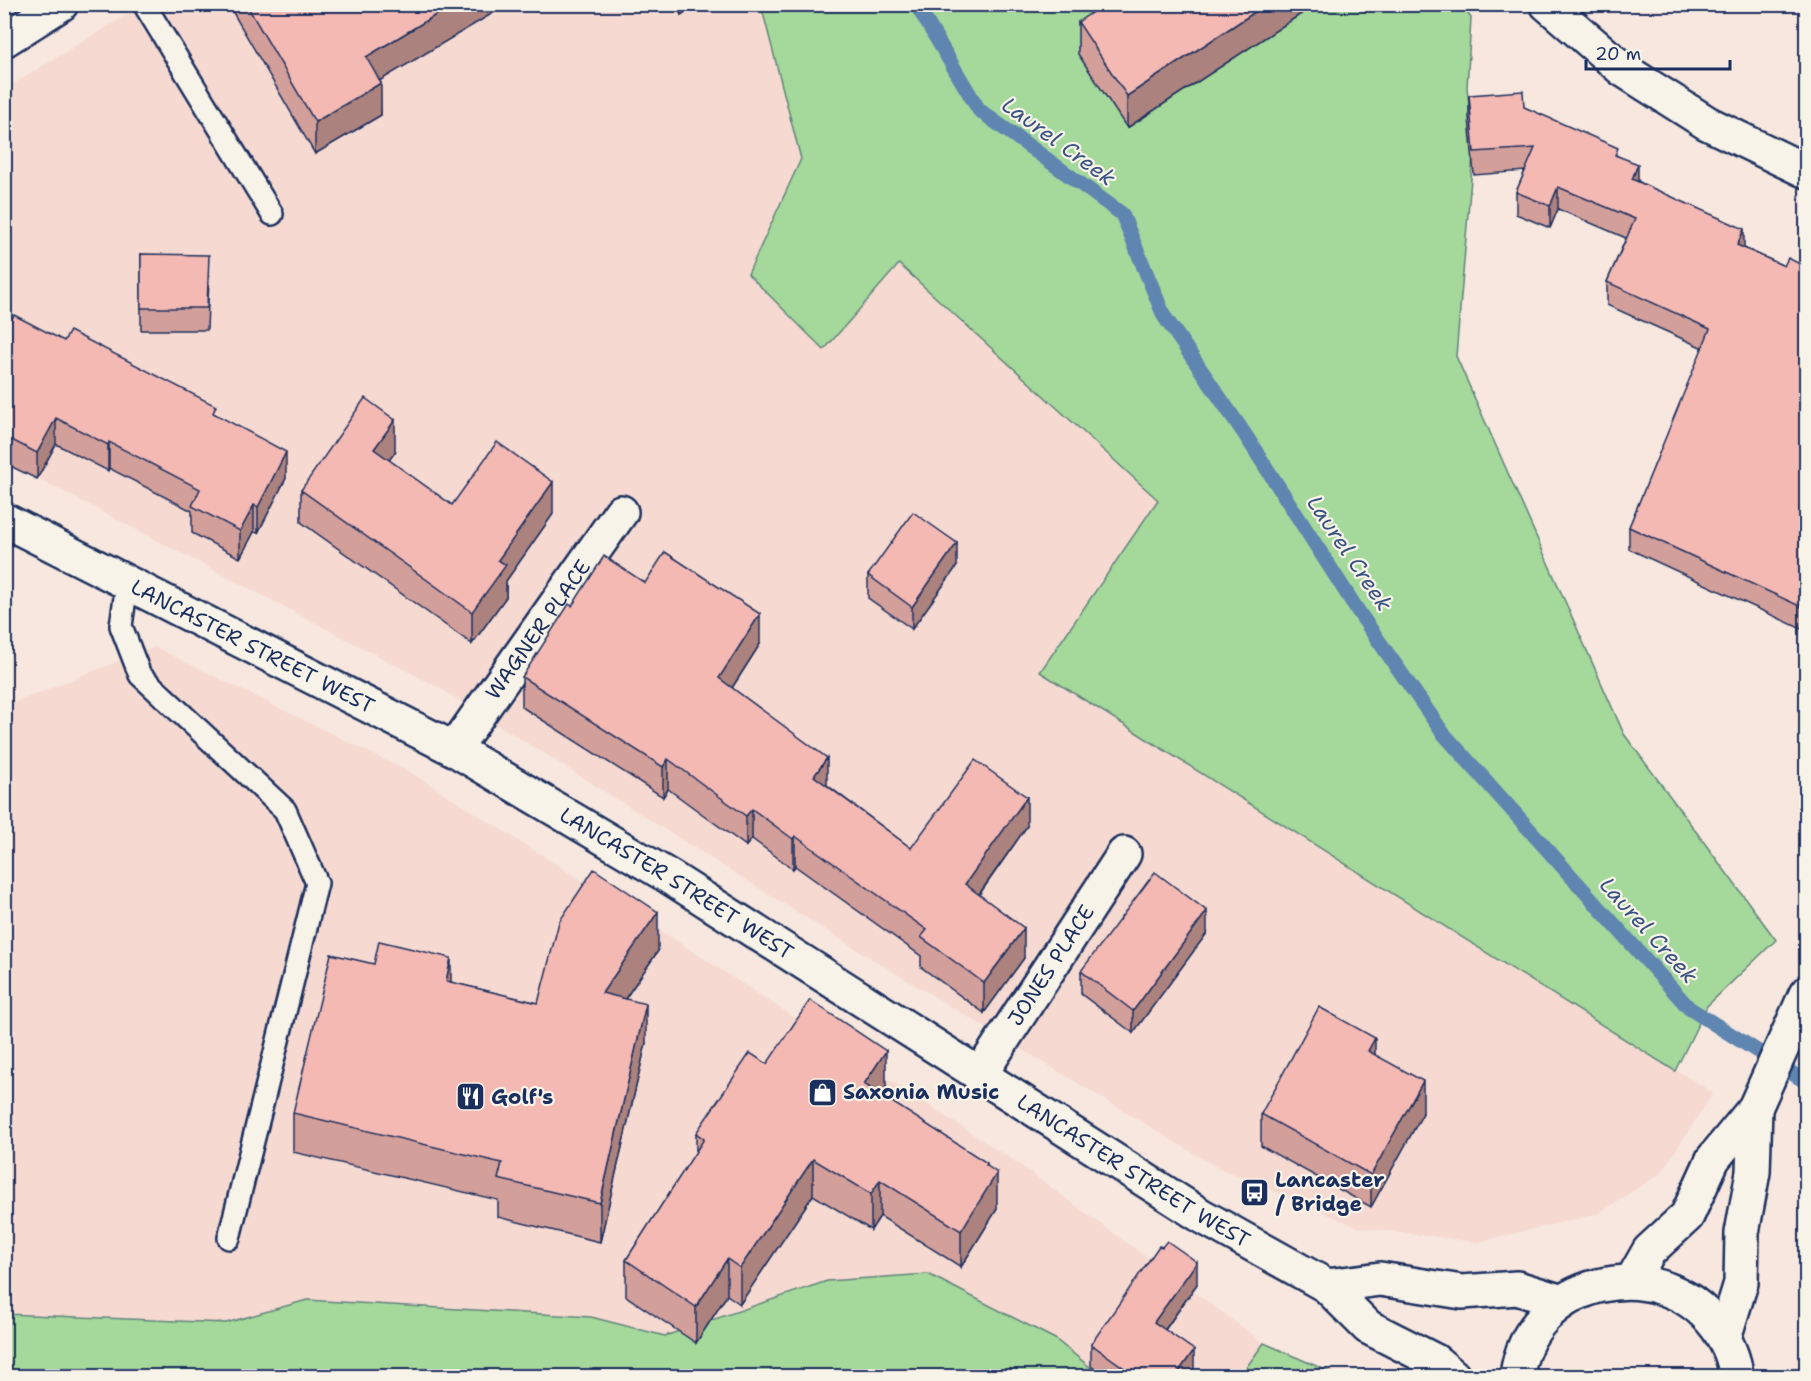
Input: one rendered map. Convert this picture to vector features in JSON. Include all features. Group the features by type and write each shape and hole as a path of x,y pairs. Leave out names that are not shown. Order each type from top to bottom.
{"main road":[{"path":"4,40 61,4"},
{"path":"1547,4 1622,69 1707,123 1806,171"},
{"name":"WAGNER PLACE","path":"454,749 621,512"},
{"name":"LANCASTER STREET WEST","path":"4,520 454,749 668,876 1200,1215 1327,1286 1368,1327 1435,1361 1453,1377"},
{"name":"JONES PLACE","path":"980,1076 1124,854"},
{"path":"1632,1281 1648,1251 1687,1216 1713,1159 1755,1108 1803,1002"},
{"path":"1724,1338 1741,1282 1742,1233 1753,1172 1755,1108"},
{"path":"1327,1286 1380,1279 1462,1292 1517,1288 1562,1302"},
{"path":"1517,1377 1528,1341 1542,1320 1562,1302 1583,1290 1607,1282 1632,1281 1660,1286 1685,1297 1707,1315 1724,1338 1736,1377"}],"lane":[{"path":"144,4 272,214"},
{"path":"127,583 121,626 140,675 285,810 317,883 229,1238"}],"shaded area":[{"path":"143,5 761,5 801,159 749,274 824,350 899,264 1159,500 1040,672 1713,1093 1661,1173 1597,1214 1477,1242 1358,1227 1215,1166 864,954 438,687 5,461 5,89"},
{"path":"155,647 413,774 663,932 1020,1165 1264,1343 1240,1376 1101,1376 1055,1339 827,1281 665,1336 591,1317 307,1300 226,1323 5,1314 5,706"}],"green space":[{"path":"761,5 1462,5 1471,18 1467,88 1474,143 1456,356 1624,734 1776,940 1707,1006 1675,1071 1040,672 1158,500 899,264 824,350 748,274 801,159"},
{"path":"928,1274 1055,1339 1101,1376 5,1376 5,1314 226,1323 307,1300 591,1317 665,1336 827,1281"},
{"path":"1264,1343 1339,1376 1240,1376"}],"building":[{"path":"246,4 454,4 366,57 381,83 315,122"},
{"path":"1104,4 1267,4 1127,96 1078,22"},
{"path":"1523,91 1524,107 1618,148 1615,155 1638,164 1632,179 1744,229 1737,245 1784,266 1788,258 1806,267 1806,609 1629,527 1710,329 1607,282 1635,219 1558,187 1550,206 1516,192 1535,148 1474,152 1469,95"},
{"path":"141,254 209,255 207,308 141,308"},
{"path":"14,315 64,341 70,331 216,406 213,413 286,452 258,507 254,505 240,531 192,506 200,489 109,442 108,445 56,418 37,453 4,436 4,333"},
{"path":"365,398 395,420 374,449 452,505 497,442 553,482 498,560 506,565 472,612 301,490"},
{"path":"913,512 957,543 912,607 868,575"},
{"path":"665,552 760,614 719,678 827,758 814,776 911,848 975,760 1027,797 965,884 1024,928 984,983 921,937 927,930 795,836 793,839 752,809 746,816 668,759 663,767 522,677 569,604 572,606 604,556 645,583"},
{"name":"Golf's","path":"594,869 658,912 602,993 646,1004 600,1203 498,1179 502,1163 293,1113 331,954 374,964 379,941 451,958 446,981 538,1003 559,922"},
{"path":"1155,872 1207,911 1133,1011 1081,971"},
{"path":"810,1000 886,1051 864,1084 987,1163 986,1165 997,1173 961,1231 880,1180 871,1194 813,1159 740,1268 727,1259 696,1307 626,1260 704,1139 696,1133 750,1053 767,1064"},
{"path":"1319,1007 1375,1038 1368,1051 1423,1081 1371,1175 1261,1114"},
{"path":"1167,1241 1197,1262 1154,1322 1194,1350 1175,1377 1137,1377 1091,1344 1159,1246 1162,1247"}],"waterway":[{"name":"Laurel Creek","path":"916,4 979,110 1122,214 1164,316 1244,433 1360,614 1443,733 1689,1008 1806,1082"}],"place":[{"name":"Saxonia Music","path":"822,1092"},
{"name":"Golf's","path":"470,1097"},
{"name":"Lancaster / Bridge","path":"1254,1192"}]}
